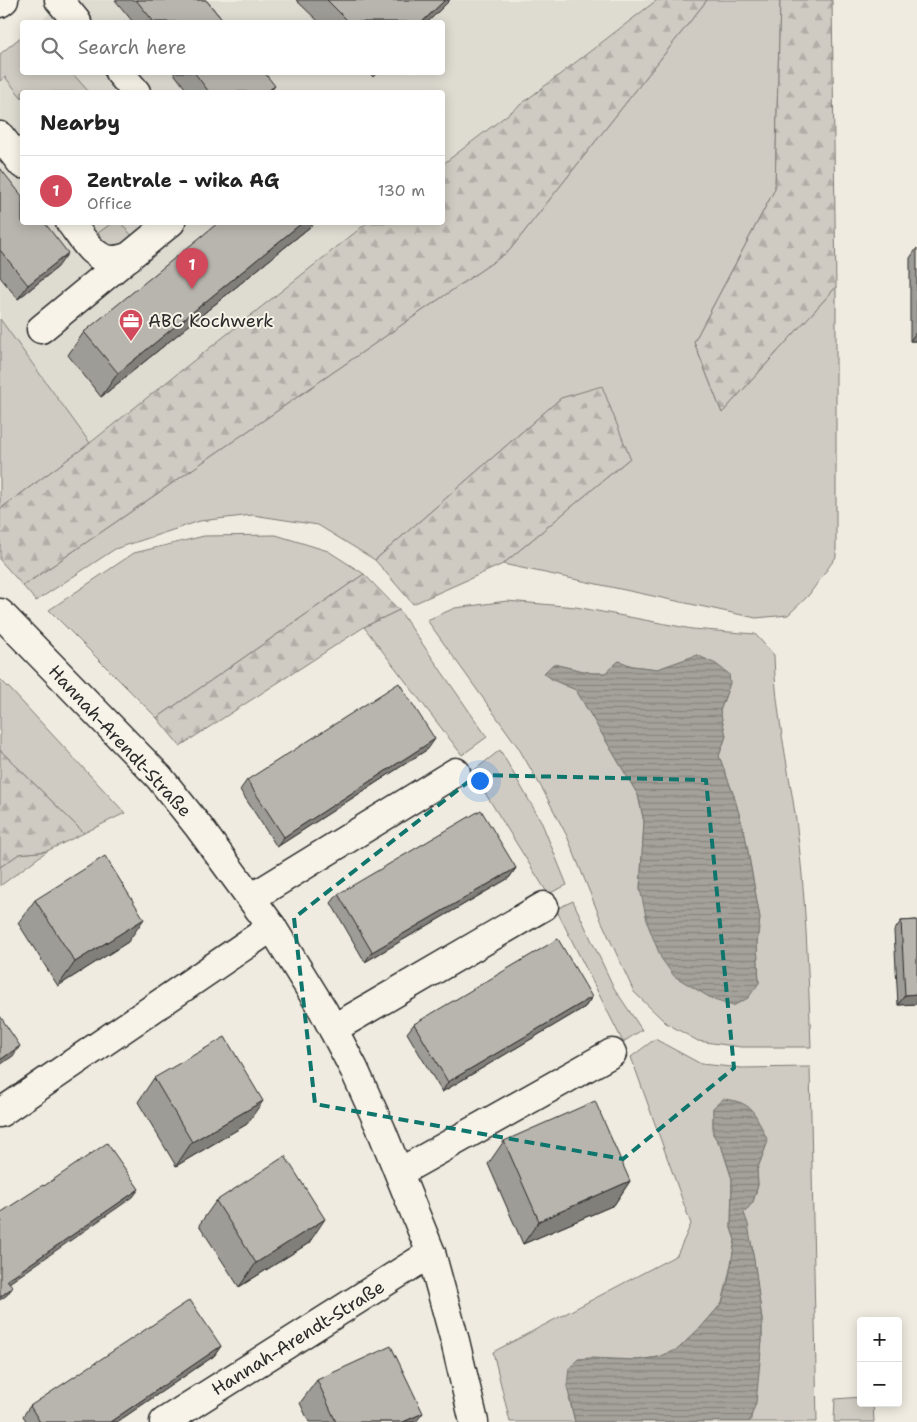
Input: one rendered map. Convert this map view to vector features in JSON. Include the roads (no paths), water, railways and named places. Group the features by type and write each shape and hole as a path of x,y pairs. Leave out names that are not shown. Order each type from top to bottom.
{"street":[{"path":"0,3 4,0"},
{"path":"59,0 75,20"},
{"path":"122,75 134,90"},
{"path":"0,136 20,161"},
{"path":"72,225 96,254 103,259 114,261 129,257"},
{"path":"41,329 167,225"},
{"name":"Hannah-Arendt-Straße","path":"0,613 159,777 198,826 272,927 333,1029 354,1069 400,1172 431,1253 474,1422"},
{"path":"251,898 456,772"},
{"path":"333,1029 544,906"},
{"path":"0,1113 272,927"},
{"path":"400,1172 612,1053"},
{"name":"Hannah-Arendt-Straße","path":"164,1422 431,1253"}],"place":[{"name":"Zentrale - wika AG","path":"192,289"},
{"name":"ABC Kochwerk","path":"131,342"}]}
